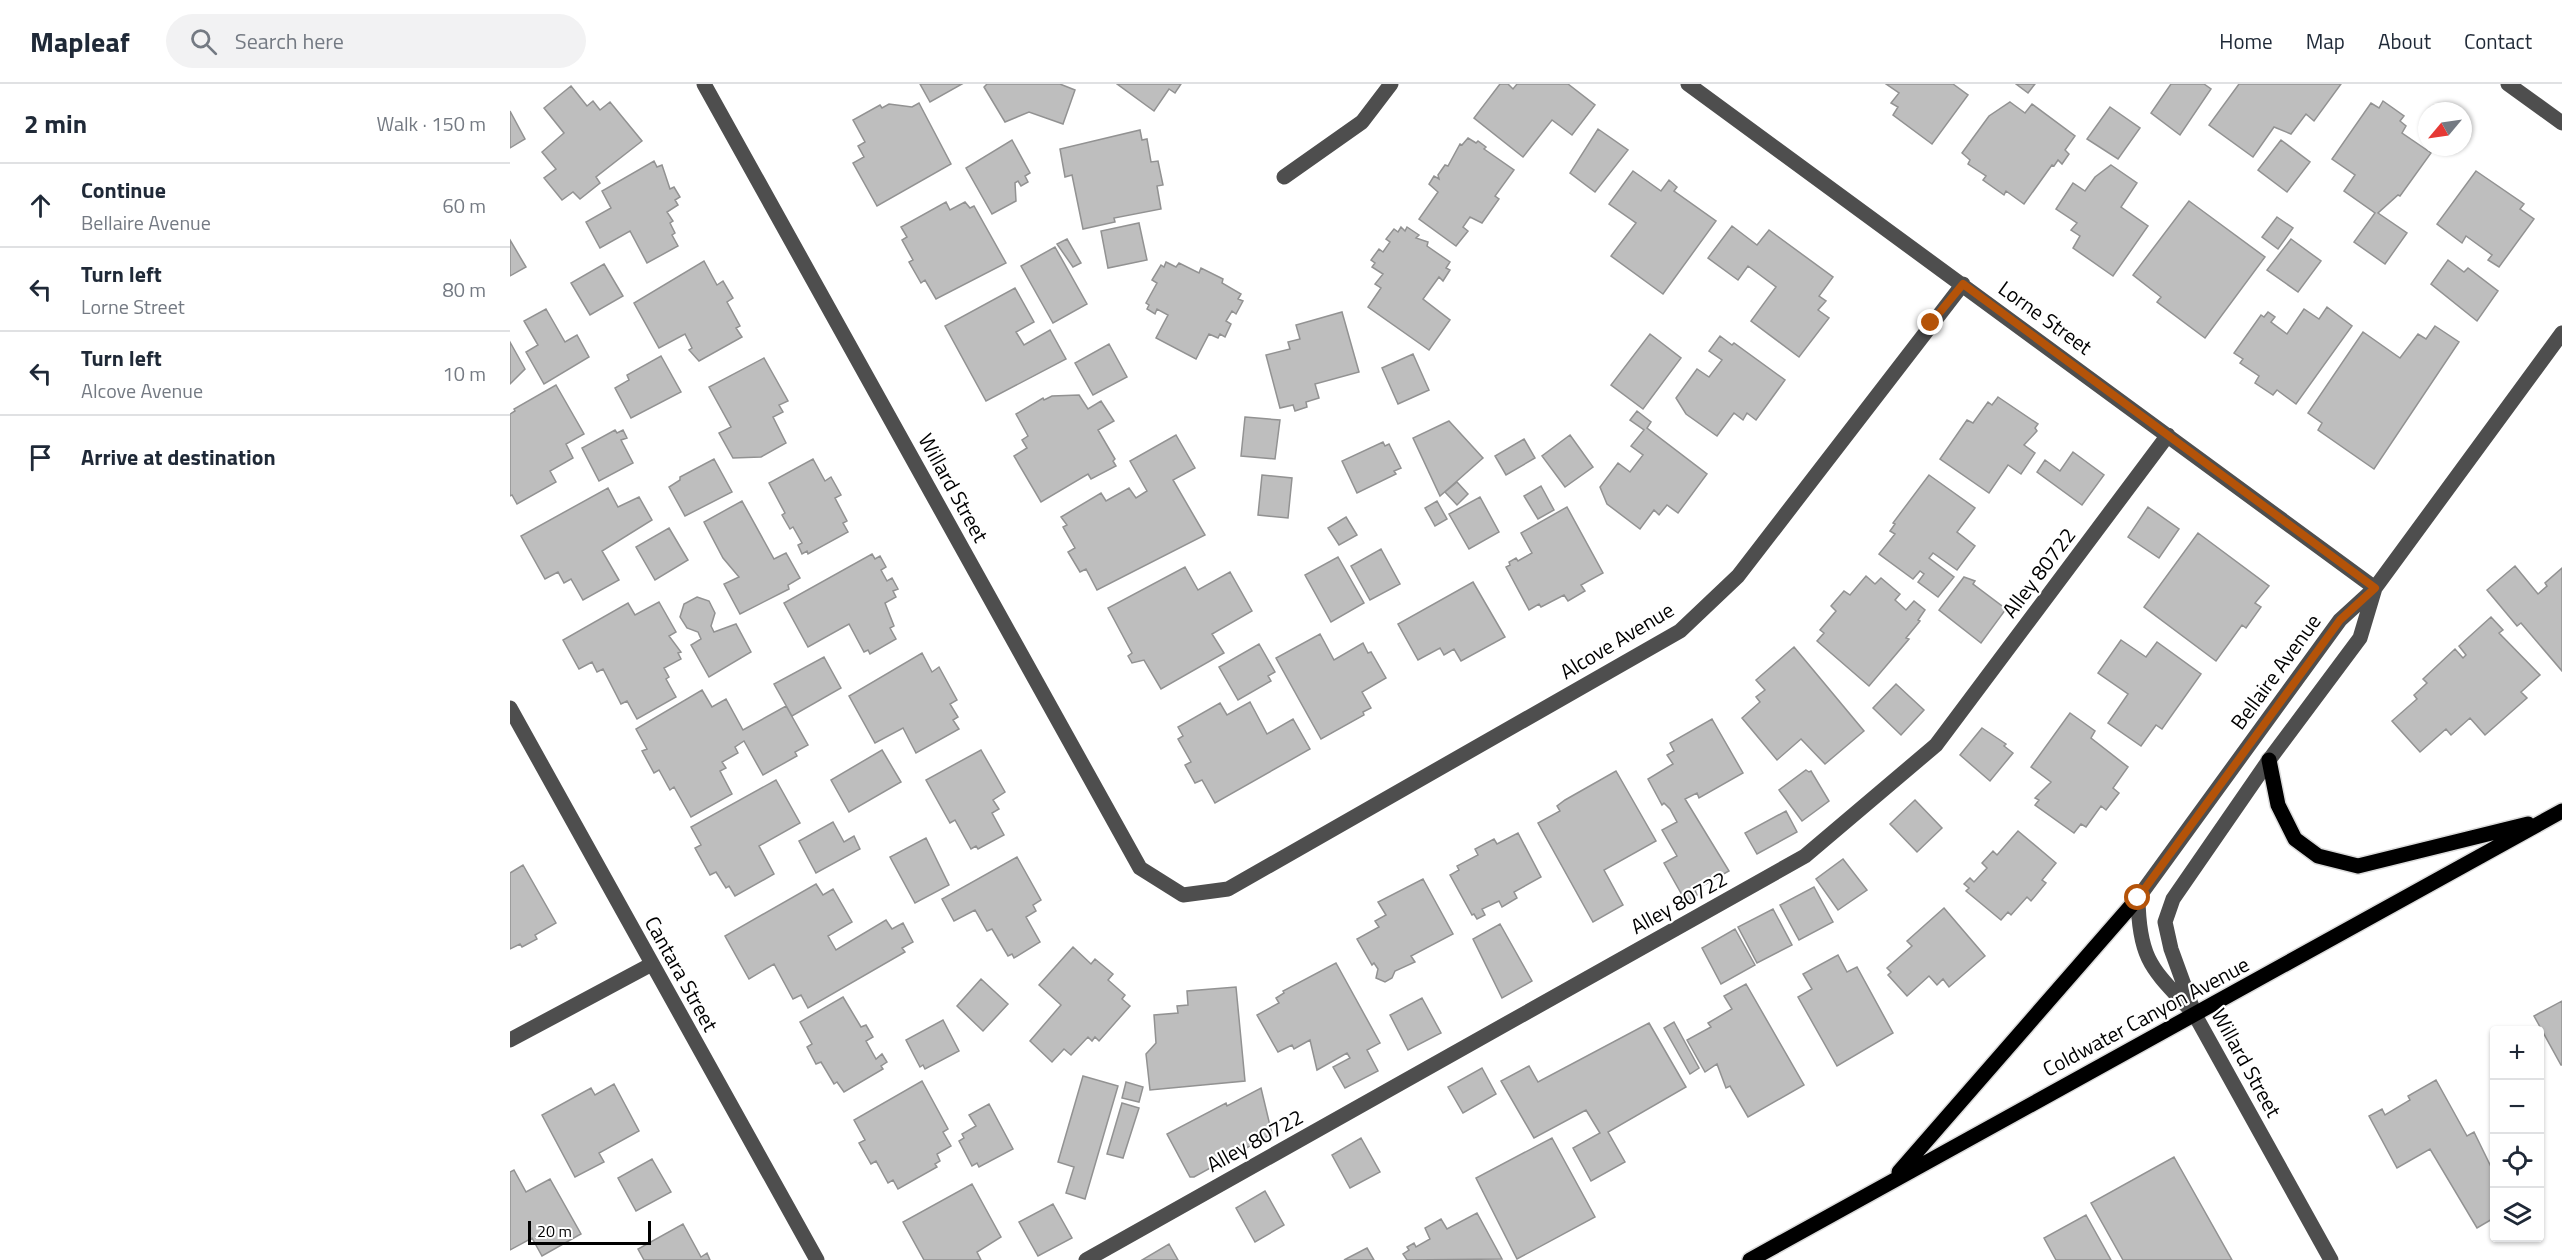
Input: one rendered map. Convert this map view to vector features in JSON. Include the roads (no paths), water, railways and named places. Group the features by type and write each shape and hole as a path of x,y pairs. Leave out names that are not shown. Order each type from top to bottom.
{"main road":[{"path":"2269,760 2278,805 2295,839 2318,856 2358,866 2546,820"},
{"name":"Coldwater Canyon Avenue","path":"1750,1260 2562,812"},
{"path":"1891,1182 2138,898"}],"street":[{"name":"Willard Street","path":"704,84 1140,868 1183,895"},
{"path":"1284,177 1362,122 1391,84"},
{"name":"Lorne Street","path":"1688,84 2375,588"},
{"path":"2508,84 2562,123"},
{"name":"Alcove Avenue","path":"1183,895 1228,889 1680,631 1738,576 1963,284"},
{"name":"Bellaire Avenue","path":"2138,898 2340,620 2375,588 2562,333"},
{"name":"Alley 80722","path":"1086,1260 1805,856 1936,745 2168,435"},
{"name":"Willard Street","path":"2331,1260 2195,1016 2171,949 2165,922 2173,899 2269,760 2360,638 2375,588"},
{"name":"Cantara Street","path":"510,708 817,1260"},
{"path":"2138,898 2139,934 2149,964 2195,1016"},
{"path":"510,1040 652,964"}]}
